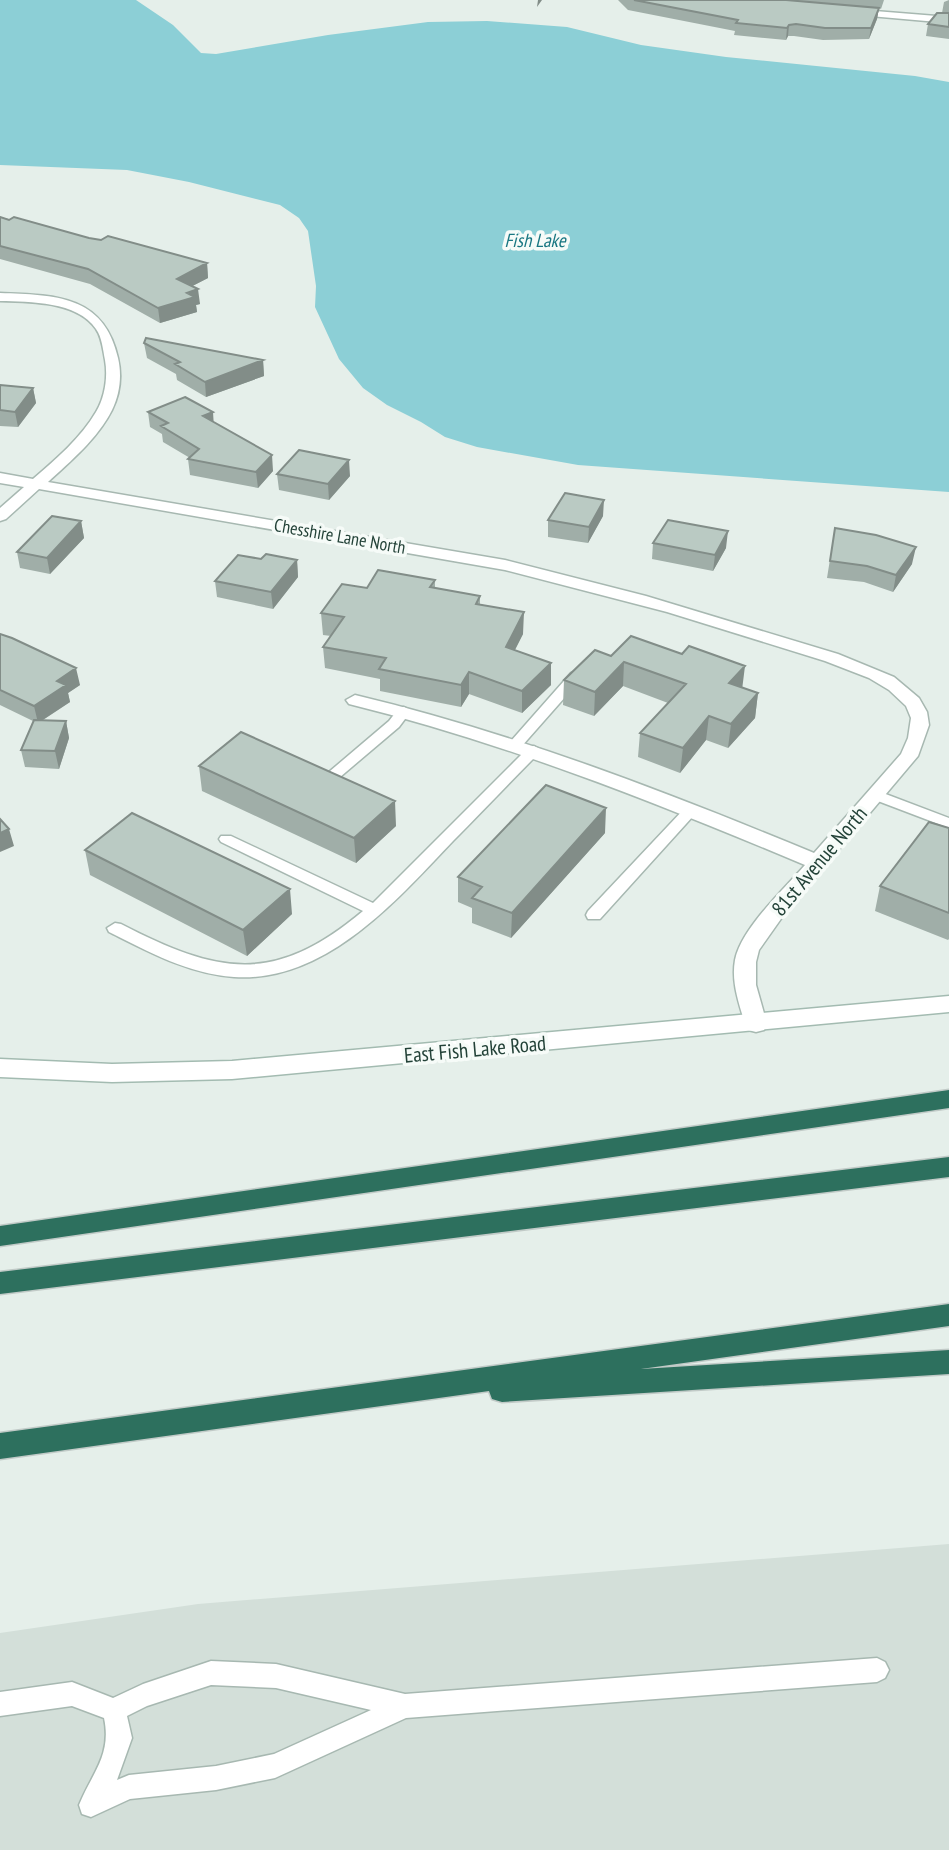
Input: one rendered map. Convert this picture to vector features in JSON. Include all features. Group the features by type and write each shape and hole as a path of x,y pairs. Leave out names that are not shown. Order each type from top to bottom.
{"highway":[{"path":"0,1236 949,1099"},
{"path":"881,1109 949,1110"},
{"path":"0,1283 949,1167"},
{"path":"0,1446 949,1315"},
{"path":"336,1401 949,1362"}],"street":[{"path":"837,11 915,13 949,20"},
{"path":"0,297 55,303 86,314 100,325 107,338 113,368 111,391 102,415 82,440 0,516"},
{"name":"Chesshire Lane North","path":"0,478 505,565 571,580 694,615 866,670 889,681 906,694 917,708"},
{"path":"355,700 461,725 525,747 817,862"},
{"name":"81st Avenue North","path":"756,1024 745,985 745,962 749,948 776,911 909,756 919,738 917,708"},
{"name":"East Fish Lake Road","path":"0,1068 112,1073 232,1070 756,1024 949,1004"}],"lane":[{"path":"114,928 172,957 210,968 255,971 293,962 359,925 375,910 525,747 585,665"},
{"path":"328,780 394,724 404,710"},
{"path":"875,794 949,823"},
{"path":"594,915 690,811"},
{"path":"226,839 375,910"},
{"path":"0,1704 72,1694 114,1710 143,1696 211,1673 276,1676 405,1706 877,1670"},
{"path":"114,1710 120,1738 103,1786 91,1805 129,1787 216,1778 275,1766 405,1706"}],"shaded area":[{"path":"949,1544 949,1850 0,1850 0,1633 198,1604"}],"water":[{"name":"Fish Lake","path":"0,0 136,0 173,25 201,53 216,54 428,22 487,21 567,27 641,45 949,82 949,492 578,465 477,447 445,437 387,405 363,388 339,359 315,307 316,286 308,231 299,218 280,205 189,182 127,170 0,165"}],"building":[{"path":"634,0 786,0 879,8 871,28 825,28 796,24 787,28 736,23 738,20"},
{"path":"937,13 949,13 949,27 928,24"},
{"path":"0,217 9,220 14,217 89,238 101,240 108,236 207,263 177,279 198,289 187,293 195,297 158,308 88,269 0,246"},
{"path":"146,338 263,360 205,382 175,364 180,362 144,343"},
{"path":"0,385 33,388 15,412 0,410"},
{"path":"185,397 213,412 203,416 272,455 256,472 188,459 199,449 161,426 168,423 148,412"},
{"path":"299,450 349,460 328,484 277,474"},
{"path":"565,493 604,500 589,527 548,520"},
{"path":"52,516 81,521 47,558 17,552"},
{"path":"668,520 728,531 715,555 653,543"},
{"path":"835,528 876,535 916,547 896,575 867,566 830,561"},
{"path":"266,554 297,560 271,592 215,581 238,555 261,559"},
{"path":"378,570 435,580 430,587 480,596 476,604 524,612 506,647 551,663 522,691 469,672 461,685 379,669 386,658 323,647 344,617 321,613 342,584 367,588"},
{"path":"0,634 76,668 57,681 66,685 34,706 0,690"},
{"path":"631,636 682,654 689,646 745,666 729,683 758,693 731,724 709,716 683,748 640,733 686,684 624,662 595,692 564,680 595,650 611,656"},
{"path":"34,720 66,721 55,751 21,750"},
{"path":"241,732 395,801 354,838 199,766"},
{"path":"546,785 606,808 512,913 472,898 482,887 458,877"},
{"path":"132,813 290,889 243,930 85,850"},
{"path":"0,819 9,829 0,833"},
{"path":"929,822 949,828 949,913 880,886"}]}
